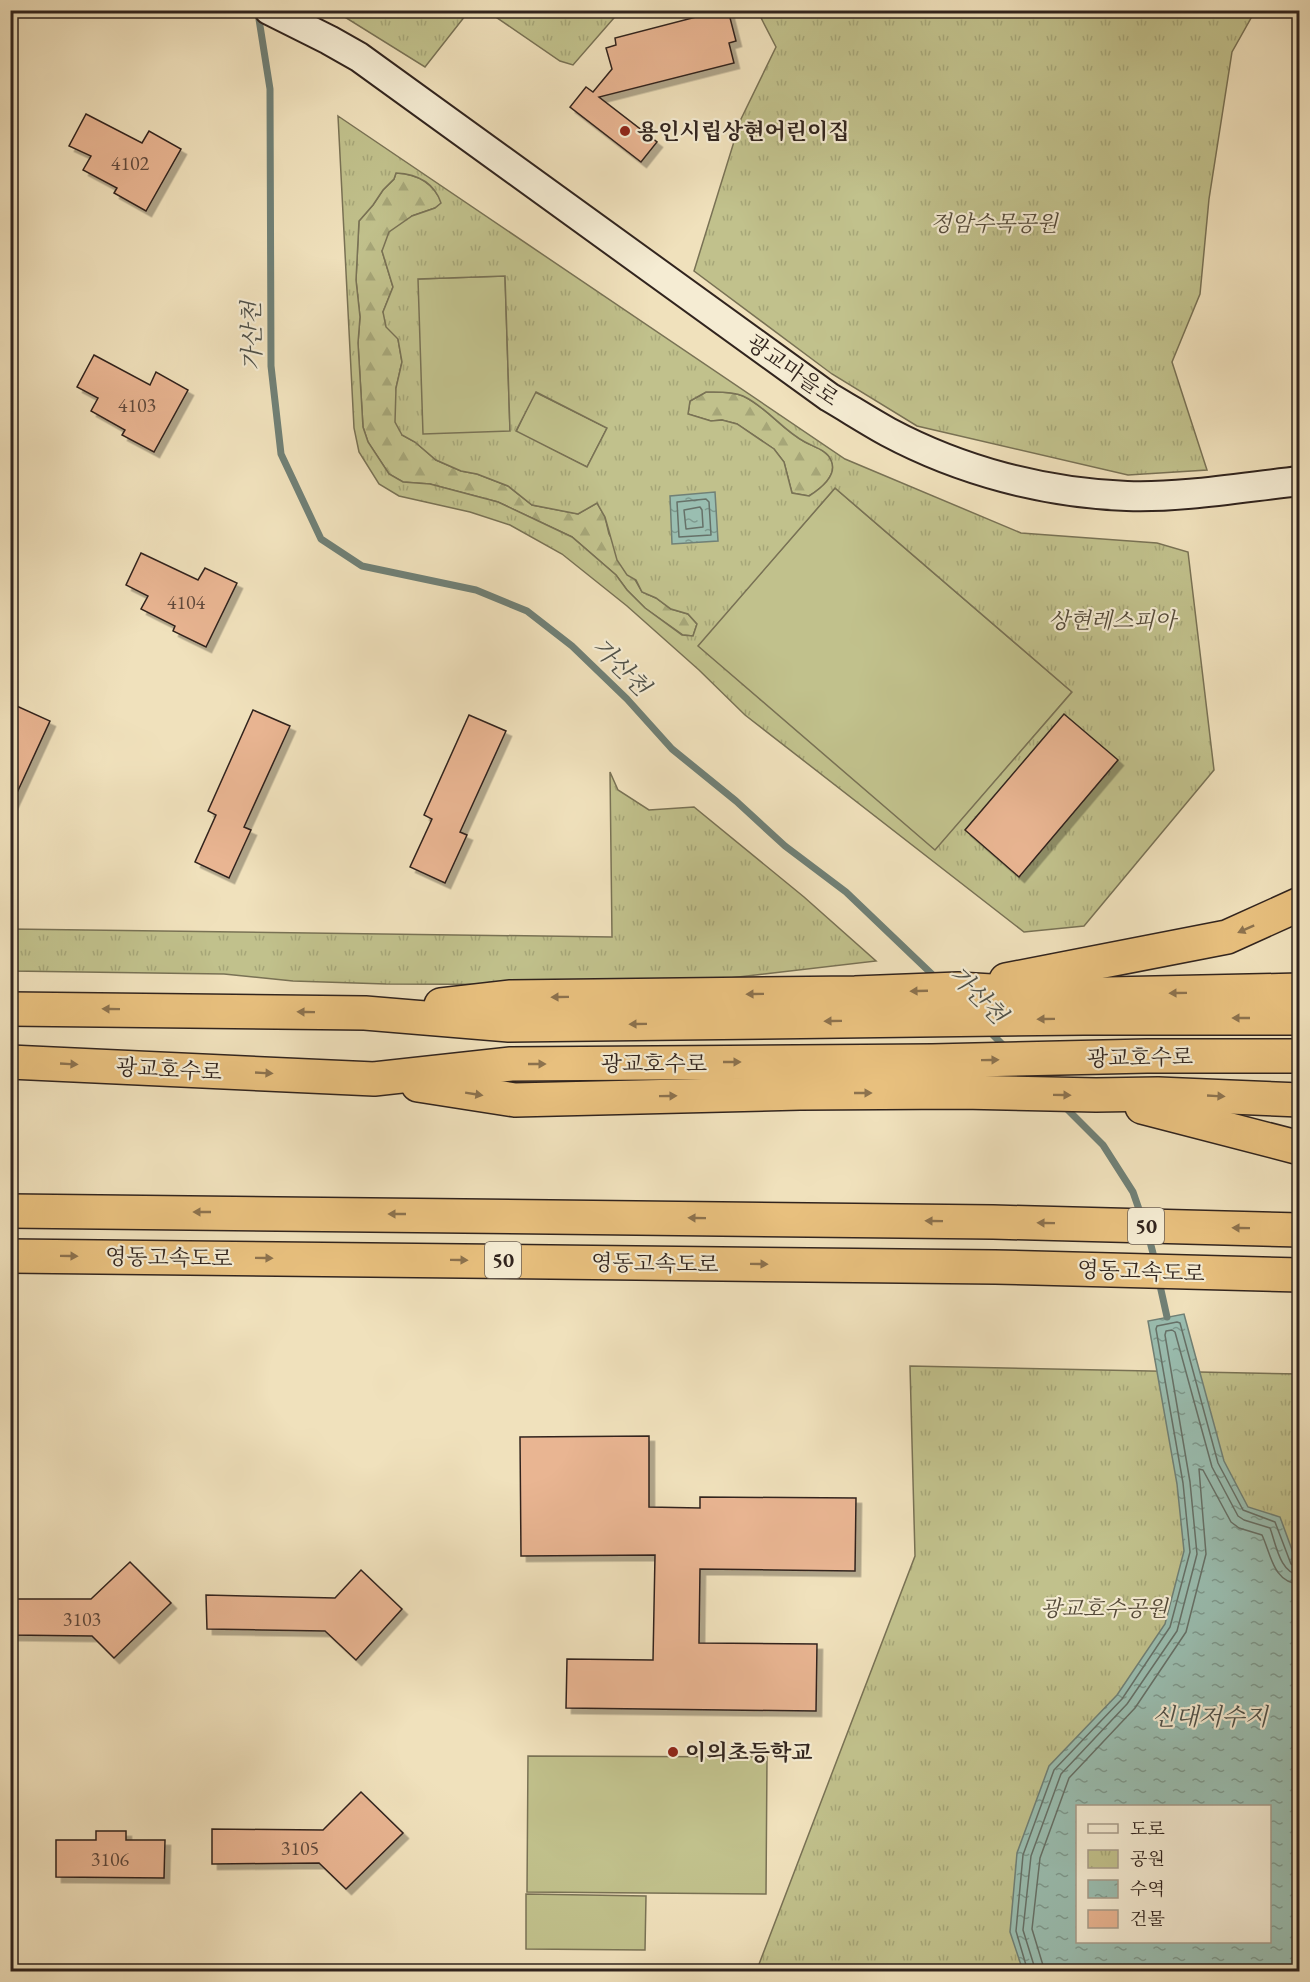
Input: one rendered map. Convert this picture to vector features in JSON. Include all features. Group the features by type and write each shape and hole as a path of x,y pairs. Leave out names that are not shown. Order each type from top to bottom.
{"highway":[{"path":"1055,984 1227,938 1299,904"},
{"path":"364,1012 511,998 855,993 1055,984 1299,990"},
{"name":"광교호수로","path":"10,1009 364,1012 509,1025 1299,1018"},
{"name":"광교호수로","path":"10,1062 374,1079 511,1064 1299,1056"},
{"path":"374,1079 515,1100 800,1093 962,1092 1096,1095 1161,1103 1299,1100"},
{"path":"1161,1103 1299,1148"},
{"name":"영동고속도로","path":"10,1211 993,1222 1299,1230"},
{"name":"영동고속도로","path":"10,1256 995,1267 1299,1275"}],"street":[{"name":"광교마을로","path":"269,10 358,57 820,391 888,432 951,460 1005,479 1081,492 1129,496 1173,494 1299,481"}],"green space":[{"path":"335,11 469,11 425,67"},
{"path":"487,11 620,11 573,65 560,61"},
{"name":"정암수목공원","path":"753,11 1255,11 1232,52 1209,199 1200,294 1172,362 1207,470 1128,475 917,426 832,374 694,271 741,119 776,47 758,12"},
{"name":"상현레스피아","path":"338,116 845,459 1021,533 1157,543 1188,552 1214,770 1084,926 1024,932 745,715 699,670 627,606 562,554 510,525 470,512 399,496 379,484 359,452 354,428","holes":["396,173 424,180 434,190 441,203 435,208 412,216 389,232 382,251 393,287 383,312 386,327 398,339 402,362 396,388 395,422 402,435 415,442 436,460 461,471 477,474 508,486 532,505 578,514 597,503 605,517 617,560 627,575 636,580 642,592 656,598 671,609 688,614 697,624 693,636 682,635 645,608 616,575 572,537 498,502 430,484 403,482 389,474 368,442 363,427 358,343 360,317 356,280 359,221 394,179","505,276 510,431 423,434 418,279","536,392 607,428 587,467 516,431","706,392 739,394 760,406 797,437 827,454 833,466 830,476 809,496 792,493 784,462 774,449 737,424 722,420 711,421 688,414 690,401","835,488 1072,692 935,850 698,646"]},
{"path":"396,173 424,180 442,203 435,208 412,216 382,251 393,287 383,312 398,339 402,362 396,388 402,435 415,442 436,460 461,471 477,474 508,486 532,505 578,514 597,503 605,517 609,534 642,592 656,598 671,609 688,614 697,624 693,636 683,635 645,608 616,575 572,537 498,502 430,484 403,482 389,474 368,442 363,427 358,343 360,317 356,280 359,221 394,179"},
{"path":"505,276 510,432 422,435 417,279"},
{"path":"535,392 607,428 587,467 516,432"},
{"path":"706,392 743,396 760,406 797,437 823,451 833,466 827,481 809,496 792,493 784,462 774,449 737,424 722,420 711,421 688,414 690,401"},
{"path":"835,488 1072,692 935,851 697,646"},
{"path":"610,772 618,790 649,810 694,807 804,897 876,961 669,985 386,984 293,981 224,974 11,971 11,929 612,937"},
{"name":"광교호수공원","path":"910,1366 1299,1374 1299,1971 756,1972 915,1556"},
{"path":"528,1756 767,1757 766,1894 527,1892"},
{"path":"526,1894 646,1896 645,1950 526,1949"}],"water":[{"path":"715,492 718,541 672,544 670,496"},
{"name":"신대저수지","path":"1184,1314 1224,1461 1248,1507 1280,1517 1299,1569 1299,1971 1023,1971 1010,1932 1017,1853 1049,1766 1117,1695 1165,1624 1184,1551 1177,1484 1148,1321"}],"building":[{"path":"728,10 736,41 729,43 734,63 599,97 657,142 641,162 570,107 586,87 593,92 612,69 606,48 616,45 615,38"},
{"path":"86,114 142,143 149,131 181,149 146,211 114,193 117,188 83,170 91,156 69,146"},
{"path":"94,355 150,385 156,372 188,390 154,452 122,435 125,430 91,411 98,398 77,387"},
{"path":"141,553 198,580 205,568 237,583 206,647 173,631 175,626 141,609 148,596 126,585"},
{"path":"10,703 50,721 10,808"},
{"path":"253,710 290,726 244,827 251,830 229,878 195,862 216,815 208,811"},
{"path":"1064,714 1118,760 1019,877 965,830"},
{"path":"469,715 506,731 460,832 467,835 445,883 410,867 432,819 424,815"},
{"path":"649,1436 649,1507 700,1508 700,1497 856,1498 855,1571 700,1569 699,1643 817,1644 816,1711 566,1708 567,1659 653,1660 655,1555 521,1556 520,1437"},
{"path":"130,1562 171,1603 114,1658 92,1636 10,1635 10,1599 91,1599"},
{"path":"361,1570 402,1609 356,1660 325,1631 207,1629 206,1595 335,1598"},
{"path":"361,1792 403,1833 346,1889 319,1863 212,1864 212,1829 323,1830"},
{"path":"96,1831 126,1831 126,1840 165,1840 164,1878 56,1877 56,1840 96,1840"}],"waterway":[{"name":"가산천","path":"258,13 270,89 271,366 281,454 321,539 362,566 476,590 527,611 572,646 627,699 672,749 736,801 785,846 846,892 937,979"},
{"name":"가산천","path":"987,1029 1007,1049"},
{"name":"가산천","path":"1064,1106 1103,1145 1133,1192 1142,1218"},
{"name":"가산천","path":"1148,1234 1155,1261"},
{"name":"가산천","path":"1159,1281 1167,1317"}],"place":[{"name":"용인시립상현어린이집","path":"625,131"},
{"name":"이의초등학교","path":"673,1752"}]}
